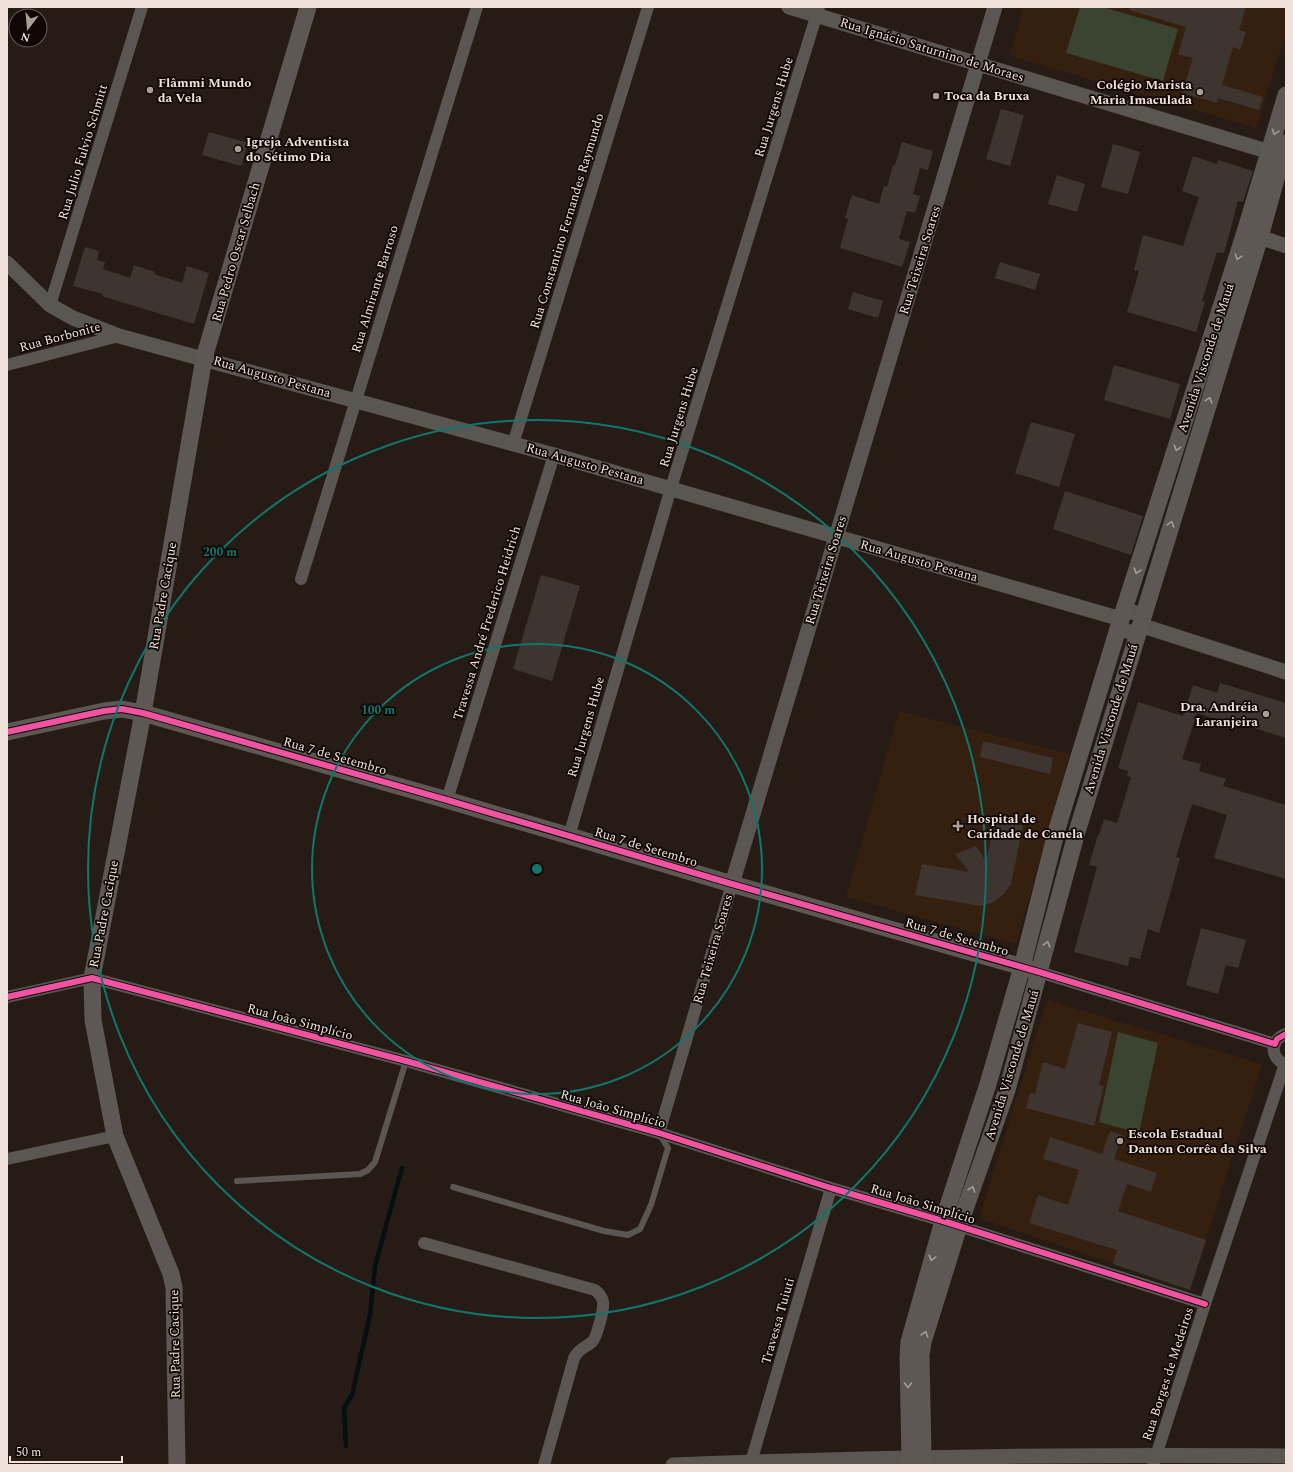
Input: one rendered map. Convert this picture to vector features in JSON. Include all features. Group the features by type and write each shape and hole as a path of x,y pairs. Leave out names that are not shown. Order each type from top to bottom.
{"main road":[{"name":"Rua Pedro Oscar Selbach","path":"204,358 308,7"},
{"name":"Avenida Visconde de Mauá","path":"917,1461 908,1357 910,1342 943,1221 988,1084 1022,967 1057,829 1121,619 1252,234 1279,150 1286,95"},
{"name":"Avenida Visconde de Mauá","path":"917,1461 923,1342 959,1226 1007,1090 1076,835 1140,625 1252,234"},
{"name":"Rua Padre Cacique","path":"177,1465 174,1287 171,1274 115,1136 93,1020 92,978 143,713 204,358"},
{"name":"Rua 7 de Setembro","path":"7,732 104,711 122,709 143,713 1039,972"},
{"path":"1057,829 1076,835"},
{"path":"988,1084 1007,1090"}],"street":[{"name":"Rua Julio Fulvio Schmitt","path":"50,305 142,7"},
{"name":"Rua Almirante Barroso","path":"301,580 477,7"},
{"name":"Rua Constantino Fernandes Raymundo","path":"513,444 648,7"},
{"name":"Rua Ignácio Saturnino de Moraes","path":"789,7 818,11 978,64 1279,150"},
{"name":"Rua Teixeira Soares","path":"659,1133 732,884 996,7"},
{"name":"Rua Jurgens Hube","path":"569,836 671,488 818,11"},
{"path":"1252,234 1286,246"},
{"name":"Rua Augusto Pestana","path":"7,263 50,305 73,318 119,336 204,358 671,488 1121,619"},
{"name":"Rua Borbonite","path":"7,365 119,336"},
{"name":"Travessa André Frederico Heidrich","path":"447,800 554,455"},
{"path":"1121,619 1125,614 1130,612 1138,616 1140,625 1286,672"},
{"name":"Rua 7 de Setembro","path":"1039,972 1274,1044"},
{"name":"Rua João Simplício","path":"7,997 92,978 406,1061 659,1133 1205,1304"},
{"path":"1274,1044 1277,1039 1286,1034"},
{"name":"Rua Borges de Medeiros","path":"1155,1460 1205,1304 1286,1064 1280,1062 1274,1054 1274,1044"},
{"path":"7,1159 115,1136"},
{"name":"Travessa Tuiuti","path":"751,1462 831,1188"},
{"path":"424,1243 595,1290 600,1294 604,1303 596,1336 593,1342 578,1351 574,1358 544,1465"},
{"path":"673,1465 751,1462 1155,1460 1286,1456"}],"lane":[{"path":"237,1181 360,1174 368,1170 375,1162 406,1061"},
{"path":"453,1187 604,1231 628,1235 640,1229 651,1205 668,1148 659,1133"}],"shaded area":[{"name":"Colégio Marista Maria Imaculada","path":"1023,7 1286,7 1286,33 1256,128 1010,56"},
{"name":"Hospital de Caridade de Canela","path":"899,711 1070,754 1016,944 846,897"},
{"name":"Escola Estadual Danton Corrêa da Silva","path":"1047,1000 1262,1064 1190,1290 979,1218"}],"green space":[{"path":"1080,7 1103,7 1178,29 1163,81 1066,53"},
{"path":"1118,1032 1158,1043 1139,1133 1099,1122"}],"building":[{"name":"Colégio Marista Maria Imaculada","path":"1130,7 1246,7 1239,30 1246,32 1240,50 1233,47 1222,85 1263,97 1259,110 1218,98 1217,103 1182,93 1193,58 1178,54 1186,27 1129,10"},
{"path":"1001,109 1024,115 1010,166 986,159"},
{"path":"209,132 248,143 241,166 202,155"},
{"path":"902,142 933,151 928,170 920,168 913,194 920,196 915,213 907,211 899,239 910,242 902,267 840,248 848,219 845,218 852,195 879,204 884,186 887,187 893,165 895,165"},
{"path":"1113,144 1140,152 1128,194 1101,187"},
{"path":"1193,156 1217,164 1218,160 1253,171 1243,202 1238,201 1224,253 1217,252 1202,301 1205,302 1196,332 1127,312 1139,271 1134,270 1143,235 1183,246 1199,197 1182,191"},
{"path":"1057,175 1085,184 1077,212 1048,204"},
{"path":"85,247 99,251 97,260 105,262 103,269 130,278 134,265 155,272 154,274 182,283 187,266 209,273 194,324 102,296 103,294 73,286"},
{"path":"1000,262 1040,274 1035,290 995,278"},
{"path":"853,292 883,301 878,318 848,309"},
{"path":"1114,365 1180,384 1170,419 1104,400"},
{"path":"1031,422 1075,434 1059,487 1015,473"},
{"path":"1065,491 1143,516 1131,555 1053,529"},
{"path":"541,575 580,586 552,681 513,669"},
{"path":"1220,683 1286,703 1286,738 1229,720 1228,723 1197,713 1182,759 1201,764 1199,771 1226,779 1223,786 1286,805 1286,879 1214,858 1227,815 1192,804 1176,857 1180,858 1159,933 1148,929 1140,959 1130,957 1128,966 1074,952 1097,867 1089,865 1098,835 1104,819 1117,823 1131,777 1127,776 1128,771 1118,768 1138,702 1183,716 1193,685 1217,693"},
{"path":"983,741 1053,758 1050,774 980,757"},
{"path":"996,819 1023,826 1011,884 1004,894 992,903 980,906 915,895 922,864 969,872 955,854 976,846 986,861"},
{"path":"1201,928 1246,940 1238,968 1226,965 1218,994 1186,985"},
{"path":"1078,1023 1112,1032 1099,1085 1104,1086 1094,1126 1026,1108 1030,1093 1035,1094 1043,1062 1065,1069"},
{"path":"1110,1131 1122,1135 1114,1159 1157,1173 1151,1192 1127,1184 1118,1211 1206,1240 1190,1290 1113,1264 1117,1250 1029,1223 1038,1195 1068,1205 1079,1170 1043,1159 1050,1137 1102,1154"}],"waterway":[{"path":"346,1446 344,1408 352,1395 370,1315 375,1266 402,1168"}],"cycle path":[{"path":"7,732 104,711 122,709 143,713 1039,972 1275,1044 1277,1039 1286,1034"},
{"path":"7,997 92,978 406,1061 659,1133 1205,1304"}],"place":[{"name":"Flâmmi Mundo da Vela","path":"150,90"},
{"name":"Colégio Marista Maria Imaculada","path":"1200,92"},
{"name":"Toca da Bruxa","path":"936,96"},
{"name":"Igreja Adventista do Sétimo Dia","path":"238,149"},
{"name":"Dra. Andréia Laranjeira","path":"1266,714"},
{"name":"Hospital de Caridade de Canela","path":"958,826"},
{"name":"Escola Estadual Danton Corrêa da Silva","path":"1120,1141"}]}
